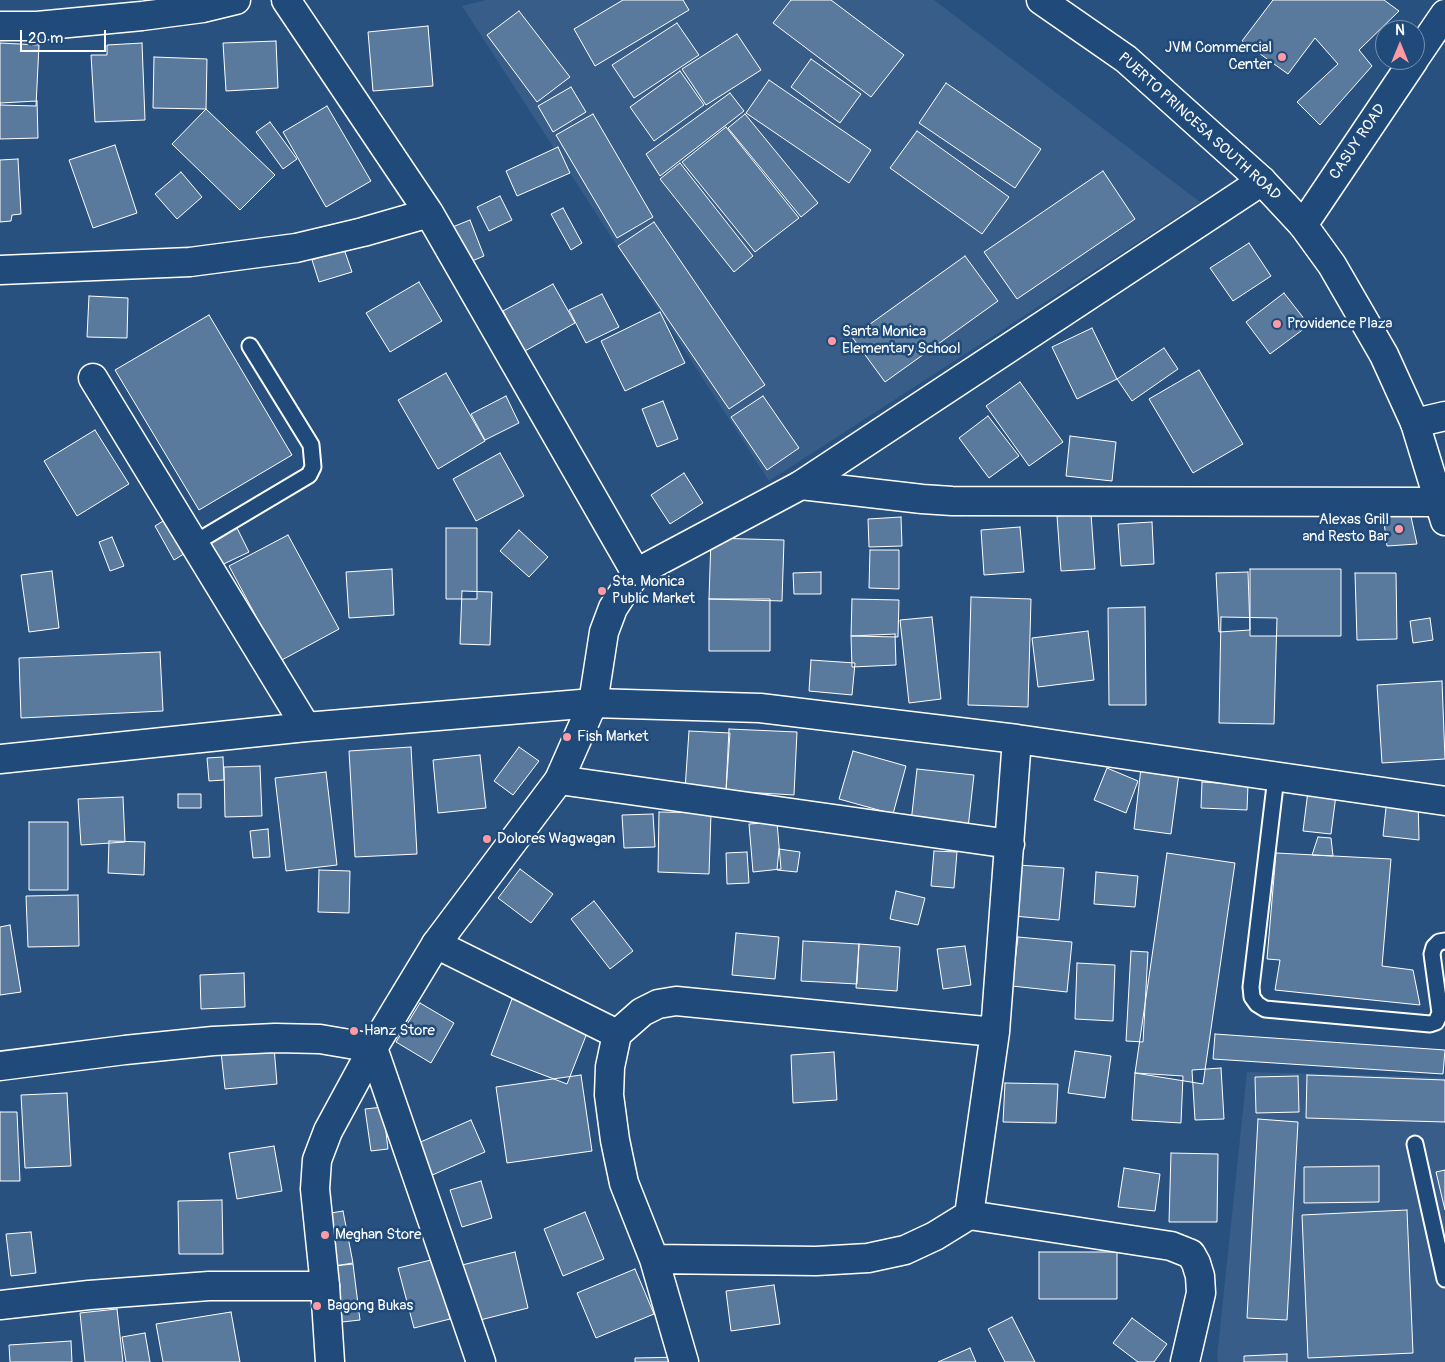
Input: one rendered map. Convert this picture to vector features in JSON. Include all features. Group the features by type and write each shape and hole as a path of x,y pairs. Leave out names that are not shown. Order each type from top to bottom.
{"street":[{"path":"0,26 37,26 142,16 203,8 236,0"},
{"path":"286,0 430,213 636,573"},
{"name":"PUERTO PRINCESA SOUTH ROAD","path":"1041,0 1126,58 1262,181 1303,225 1332,265 1384,355 1415,422 1442,512"},
{"name":"CASUY ROAD","path":"1425,43 1445,14"},
{"name":"CASUY ROAD","path":"1303,225 1407,70"},
{"path":"330,1362 316,1189 317,1160 328,1131 373,1048 436,944 559,780 593,703 604,632 613,608 636,573 801,485 1262,181"},
{"path":"0,270 190,262 296,248 430,213"},
{"path":"93,378 306,727"},
{"path":"1415,422 1445,416"},
{"path":"801,485 952,501 1442,512"},
{"path":"0,759 306,727 593,703 760,708 1017,739 1445,801"},
{"path":"969,1215 995,1032 1017,739"},
{"path":"559,780 1010,844"},
{"path":"436,944 617,1034"},
{"path":"684,1362 654,1259 624,1183 615,1140 609,1095 610,1067 617,1034 642,1012 658,1004 676,1001 995,1032"},
{"path":"0,1066 213,1041 275,1038 320,1040 373,1048"},
{"path":"373,1048 481,1362"},
{"path":"654,1259 816,1261 868,1258 905,1250 935,1236 969,1215 1171,1246 1190,1254 1196,1263 1200,1276 1201,1293 1185,1362"},
{"path":"0,1305 89,1295 209,1286 325,1286"}],"lane":[{"path":"193,544 309,475 313,467 311,445 250,346"},
{"path":"1276,776 1251,987 1252,997 1257,1004 1265,1009 1430,1024 1436,1022 1440,1013 1432,954 1439,942 1445,941"},
{"path":"1415,1144 1445,1279"}],"shaded area":[{"name":"Santa Monica Elementary School","path":"486,0 934,0 1200,202 769,481 462,6"},
{"path":"1247,1072 1445,1077 1445,1362 1218,1362"}],"building":[{"path":"623,0 683,0 689,10 595,66 574,29"},
{"path":"791,0 831,0 904,55 871,97 773,23"},
{"name":"JVM Commercial Center","path":"1273,0 1384,0 1399,11 1390,20 1375,20 1375,34 1359,50 1372,66 1320,125 1297,102 1338,64 1315,38 1288,74 1242,41"},
{"path":"519,11 570,77 537,102 487,35"},
{"path":"677,23 699,55 634,98 612,65"},
{"path":"428,26 433,86 373,91 368,32"},
{"path":"737,34 761,70 706,105 682,69"},
{"path":"276,41 278,88 226,91 223,43"},
{"path":"0,43 39,45 36,106 0,105"},
{"path":"142,43 145,120 95,122 91,55 107,55 107,45"},
{"path":"154,57 207,59 206,109 153,108"},
{"path":"811,59 861,94 840,123 791,87"},
{"path":"680,71 704,105 654,141 630,107"},
{"path":"769,80 871,150 849,183 746,113"},
{"path":"946,83 1041,149 1015,188 919,123"},
{"path":"571,87 586,112 553,132 538,106"},
{"path":"730,93 744,111 660,176 646,154"},
{"path":"37,101 38,138 0,139 0,103"},
{"path":"327,106 371,181 326,207 283,132"},
{"path":"206,109 275,175 240,210 172,144"},
{"path":"593,114 653,217 617,238 556,135"},
{"path":"745,114 818,203 801,217 728,128"},
{"path":"270,122 297,159 283,169 256,132"},
{"path":"726,127 799,218 755,252 682,162"},
{"path":"917,131 1009,197 982,234 890,168"},
{"path":"115,145 137,213 93,228 69,160"},
{"path":"558,147 570,173 517,196 506,171"},
{"path":"18,159 21,214 12,215 11,221 0,222 0,160"},
{"path":"680,163 753,256 734,272 660,179"},
{"path":"1103,171 1135,219 1017,299 984,252"},
{"path":"181,172 202,197 177,219 155,194"},
{"path":"500,196 512,220 489,231 477,207"},
{"path":"563,208 582,243 571,250 551,214"},
{"path":"470,220 484,256 465,264 450,228"},
{"path":"654,222 765,385 729,409 618,246"},
{"path":"1249,243 1271,276 1233,301 1210,268"},
{"path":"344,249 352,272 319,282 312,260"},
{"path":"965,256 998,301 885,382 852,337"},
{"path":"419,282 442,321 390,352 366,313"},
{"path":"553,284 575,323 525,351 503,311"},
{"name":"Providence Plaza","path":"1284,293 1309,325 1270,354 1246,322"},
{"path":"602,294 619,327 586,343 569,310"},
{"path":"89,296 128,298 127,338 87,337"},
{"path":"660,312 685,363 625,391 601,341"},
{"path":"209,315 292,455 199,510 115,370"},
{"path":"1092,328 1117,379 1077,399 1052,347"},
{"path":"1164,348 1178,369 1132,401 1117,379"},
{"path":"1199,370 1243,444 1193,473 1149,399"},
{"path":"446,373 485,441 438,469 398,400"},
{"path":"1020,382 1063,442 1029,466 986,406"},
{"path":"506,396 519,423 485,440 471,414"},
{"path":"763,396 799,448 767,470 731,417"},
{"path":"663,401 678,439 657,447 642,409"},
{"path":"988,416 1019,456 989,478 959,438"},
{"path":"95,430 129,484 77,516 44,461"},
{"path":"1070,436 1116,442 1112,481 1066,476"},
{"path":"500,453 524,496 476,521 453,479"},
{"path":"684,473 703,503 670,524 651,495"},
{"name":"Alexas Grill and Resto Bar","path":"1410,512 1417,544 1387,546 1383,514"},
{"path":"1091,514 1095,569 1061,571 1057,516"},
{"path":"901,517 902,546 869,547 868,519"},
{"path":"168,518 187,552 174,560 155,526"},
{"path":"1152,522 1154,564 1121,566 1118,524"},
{"path":"236,526 249,552 213,569 201,542"},
{"path":"1020,527 1024,572 984,575 981,530"},
{"path":"446,528 477,528 477,599 446,599"},
{"path":"519,530 548,557 529,577 500,551"},
{"path":"288,535 339,629 280,661 229,566"},
{"path":"112,537 124,566 110,571 99,542"},
{"path":"711,538 784,540 782,601 709,599"},
{"path":"870,550 899,550 899,589 869,588"},
{"path":"392,569 394,615 349,618 346,572"},
{"path":"1250,569 1341,569 1341,636 1250,636"},
{"path":"52,571 59,628 29,632 21,575"},
{"path":"821,572 821,594 794,594 793,573"},
{"path":"1248,572 1250,630 1219,632 1216,573"},
{"path":"1355,573 1396,573 1397,639 1357,640"},
{"path":"462,591 492,592 490,645 460,644"},
{"path":"971,597 1031,599 1028,707 968,705"},
{"path":"709,599 770,599 770,651 709,651"},
{"path":"852,599 899,600 898,637 851,636"},
{"path":"1145,607 1146,705 1109,705 1108,608"},
{"path":"932,617 941,699 909,703 900,620"},
{"path":"1221,617 1277,618 1274,724 1219,723"},
{"path":"1430,618 1433,640 1413,643 1410,621"},
{"path":"1088,631 1094,680 1038,687 1032,638"},
{"path":"895,634 896,665 852,667 851,636"},
{"path":"160,652 163,711 21,718 19,658"},
{"path":"811,660 855,663 852,695 809,691"},
{"path":"1442,681 1445,759 1382,763 1377,685"},
{"path":"729,729 797,732 794,795 726,791"},
{"path":"689,731 730,733 726,791 685,789"},
{"path":"411,747 417,854 355,857 349,751"},
{"path":"519,747 539,761 513,795 494,781"},
{"path":"853,751 906,766 893,814 839,799"},
{"path":"480,755 486,808 438,813 433,760"},
{"path":"223,757 224,780 209,781 207,758"},
{"path":"260,766 262,816 225,817 224,767"},
{"path":"1107,768 1138,781 1126,813 1094,800"},
{"path":"1141,768 1179,773 1171,834 1134,829"},
{"path":"917,769 974,775 968,828 911,822"},
{"path":"326,772 337,865 286,871 275,778"},
{"path":"1202,782 1248,785 1247,810 1201,808"},
{"path":"1308,791 1336,795 1331,834 1303,831"},
{"path":"178,794 201,794 201,808 178,808"},
{"path":"123,797 125,842 81,845 78,799"},
{"path":"1387,798 1418,798 1419,840 1383,836"},
{"path":"659,812 711,813 709,874 658,872"},
{"path":"653,814 655,847 624,848 622,815"},
{"path":"29,822 68,822 68,890 29,890"},
{"path":"777,822 781,869 753,872 749,824"},
{"path":"268,829 270,857 253,858 250,831"},
{"path":"1318,837 1331,838 1333,856 1312,855"},
{"path":"109,841 145,842 144,875 108,873"},
{"path":"779,849 800,852 797,872 777,870"},
{"path":"934,851 957,852 954,888 931,886"},
{"path":"747,852 749,883 727,884 726,853"},
{"path":"1167,853 1235,863 1203,1084 1135,1073"},
{"path":"1276,853 1391,859 1382,966 1413,970 1420,1005 1275,990 1280,960 1267,959"},
{"path":"1018,865 1064,868 1059,920 1013,916"},
{"path":"520,869 553,894 531,923 498,898"},
{"path":"319,870 350,871 349,913 318,912"},
{"path":"1096,872 1138,876 1135,907 1094,904"},
{"path":"896,891 925,898 918,925 890,919"},
{"path":"78,895 79,946 28,947 26,896"},
{"path":"594,901 633,951 610,969 571,919"},
{"path":"10,925 21,992 0,995 0,927"},
{"path":"736,933 779,937 775,979 732,975"},
{"path":"1018,937 1072,942 1067,992 1012,986"},
{"path":"803,941 859,944 857,984 801,981"},
{"path":"859,944 900,947 897,991 856,988"},
{"path":"965,946 971,985 943,989 937,949"},
{"path":"1131,951 1148,952 1143,1042 1126,1041"},
{"path":"1077,963 1115,965 1113,1021 1075,1019"},
{"path":"244,973 245,1007 201,1009 200,975"},
{"path":"512,999 589,1028 567,1084 491,1055"},
{"path":"420,1003 454,1023 431,1063 396,1042"},
{"path":"1215,1034 1445,1050 1443,1074 1213,1059"},
{"path":"274,1047 277,1084 225,1089 221,1052"},
{"path":"1075,1051 1111,1056 1105,1098 1068,1093"},
{"path":"834,1052 837,1100 793,1103 791,1055"},
{"path":"1221,1068 1224,1119 1195,1120 1192,1070"},
{"path":"1135,1073 1183,1076 1181,1123 1132,1120"},
{"path":"581,1075 592,1151 507,1163 496,1087"},
{"path":"1307,1075 1445,1080 1445,1122 1306,1118"},
{"path":"1298,1076 1299,1112 1256,1113 1255,1077"},
{"path":"1005,1083 1058,1084 1056,1123 1003,1122"},
{"path":"67,1093 71,1166 25,1168 21,1095"},
{"path":"383,1107 388,1149 371,1151 365,1109"},
{"path":"0,1112 17,1112 20,1181 0,1181"},
{"path":"1258,1119 1298,1122 1287,1320 1247,1318"},
{"path":"471,1120 485,1152 430,1176 416,1144"},
{"path":"274,1146 282,1191 237,1199 229,1153"},
{"path":"1171,1153 1218,1154 1217,1222 1169,1222"},
{"path":"1379,1166 1379,1202 1304,1203 1304,1167"},
{"path":"1124,1168 1160,1174 1155,1211 1118,1207"},
{"path":"1445,1170 1445,1210 1436,1172"},
{"path":"481,1181 492,1218 462,1227 450,1190"},
{"path":"222,1200 223,1254 179,1254 178,1201"},
{"path":"1407,1210 1413,1353 1308,1358 1302,1215"},
{"path":"343,1211 353,1263 334,1266 325,1214"},
{"path":"585,1212 604,1259 563,1276 544,1229"},
{"path":"31,1232 36,1273 11,1276 6,1234"},
{"path":"515,1252 528,1308 472,1322 458,1266"},
{"path":"1039,1252 1117,1252 1117,1299 1039,1299"},
{"path":"435,1259 450,1319 414,1328 398,1268"},
{"path":"353,1264 360,1320 342,1322 334,1266"},
{"path":"635,1269 654,1314 596,1338 577,1293"},
{"path":"774,1285 780,1324 731,1331 726,1291"},
{"path":"117,1309 123,1362 85,1362 80,1313"},
{"path":"231,1312 240,1362 163,1362 156,1324"},
{"path":"1012,1317 1035,1362 1005,1362 988,1329"},
{"path":"1132,1318 1167,1344 1154,1362 1138,1362 1113,1343"},
{"path":"145,1333 150,1362 126,1362 122,1337"},
{"path":"71,1341 72,1362 10,1362 9,1345"},
{"path":"970,1348 976,1362 938,1362"},
{"path":"1287,1354 1287,1362 1244,1362 1244,1356"},
{"path":"683,1357 683,1362 635,1362 635,1358"}],"place":[{"name":"JVM Commercial Center","path":"1282,57"},
{"name":"Providence Plaza","path":"1277,324"},
{"name":"Santa Monica Elementary School","path":"832,341"},
{"name":"Alexas Grill and Resto Bar","path":"1399,529"},
{"name":"Sta. Monica Public Market","path":"602,591"},
{"name":"Fish Market","path":"567,737"},
{"name":"Dolores Wagwagan","path":"487,839"},
{"name":"Hanz Store","path":"354,1031"},
{"name":"Meghan Store","path":"325,1235"},
{"name":"Bagong Bukas","path":"317,1306"}]}
